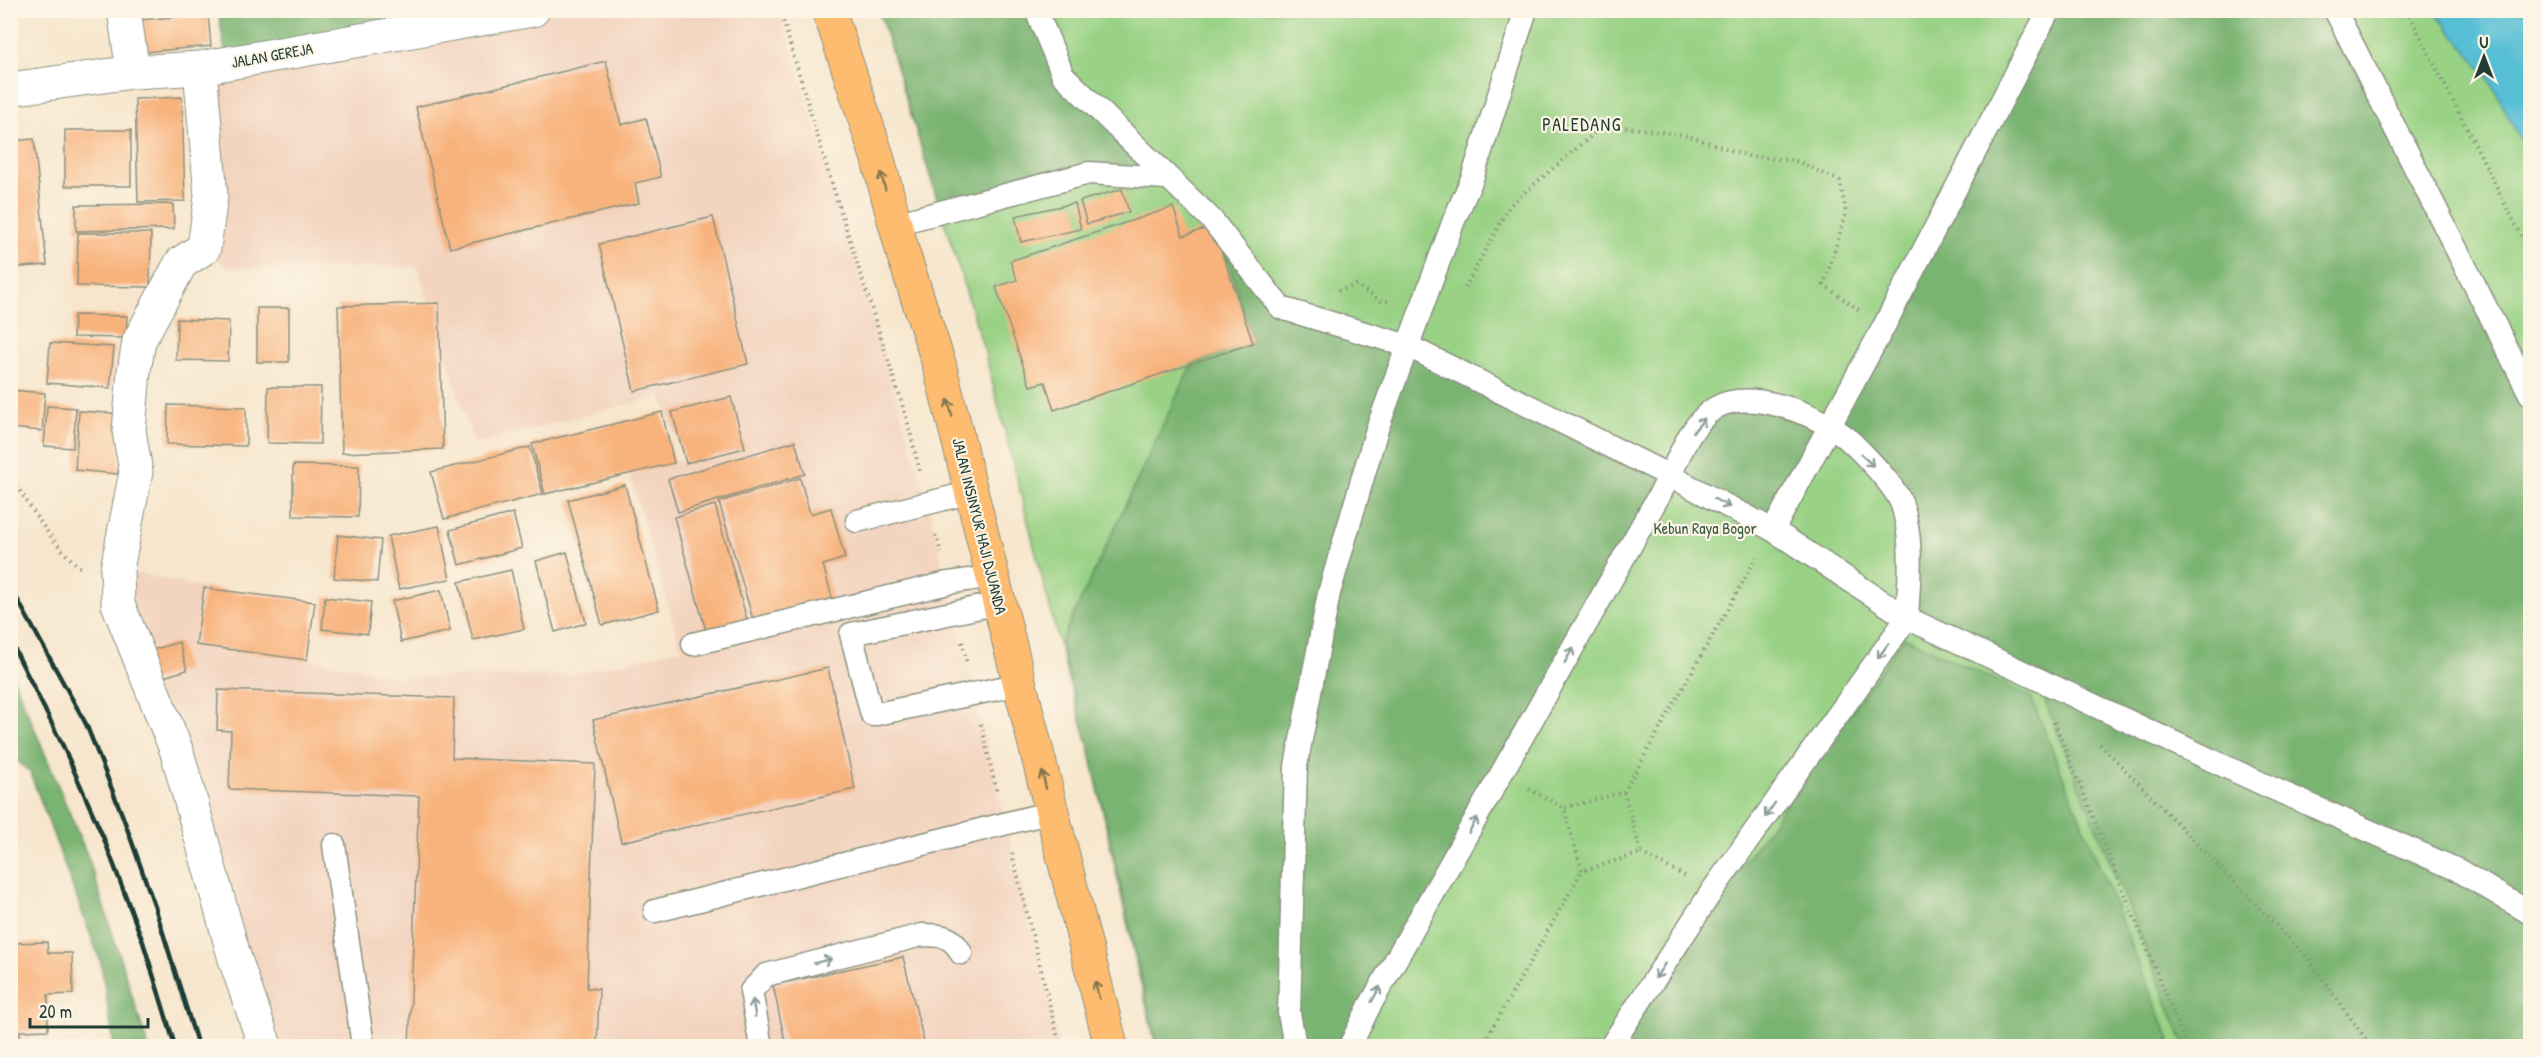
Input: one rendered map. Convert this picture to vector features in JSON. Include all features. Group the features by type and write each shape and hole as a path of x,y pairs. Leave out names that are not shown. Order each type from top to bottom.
{"main road":[{"name":"JALAN INSINYUR HAJI DJUANDA","path":"829,10 877,156 895,224 939,364 1111,1047"}],"street":[{"path":"124,10 133,72"},
{"name":"JALAN GEREJA","path":"10,88 133,72 200,68 533,10"},
{"path":"200,68 211,196 204,248 181,263 139,341 129,431 136,472 117,569 118,604 177,752 235,959 266,1047"}],"lane":[{"path":"1036,10 1063,75 1219,227 1281,308 1408,346 1670,476 1773,530 1907,618 2265,786 2458,870 2530,913"},
{"path":"1296,1047 1289,1013 1296,766 1329,593 1377,429 1454,220 1472,179 1526,10"},
{"path":"1773,530 1883,328 2049,10"},
{"path":"2334,10 2530,394"},
{"path":"895,224 1089,173 1167,178"},
{"path":"1350,1047 1364,1015 1503,774 1670,476 1683,446 1699,423 1714,409 1726,403 1753,401 1780,404 1836,430 1884,476 1902,504 1911,550 1907,618 1712,891 1611,1047"},
{"path":"857,521 972,492"},
{"path":"693,644 948,583 997,589"},
{"path":"997,589 851,634 872,715 1021,684"},
{"path":"655,910 1052,812"},
{"path":"334,845 363,1047"},
{"path":"761,1047 751,991 766,975 922,935 942,935 956,942 961,954"}],"path":[{"path":"780,10 857,263"},
{"path":"2407,10 2530,253"},
{"path":"1492,235 1510,205 1605,124 1689,136 1749,156 1797,161 1840,181 1846,213 1824,285 1883,328"},
{"path":"10,476 54,540 70,559 118,604"},
{"path":"1641,853 1624,792 1773,530"},
{"path":"2036,679 2187,1047"},
{"path":"2094,738 2306,956 2371,1047"},
{"path":"1503,774 1564,808 1624,792"},
{"path":"1564,808 1582,871"},
{"path":"1482,1047 1582,871 1641,853 1712,891"},
{"path":"1033,935 1060,1047"}],"shaded area":[{"path":"522,11 780,11 928,504 1060,1046 267,1046 149,682 188,670 179,641 138,653 117,569 204,588 315,602 307,660 355,667 396,678 570,675 681,649 629,473 684,461 661,396 474,444 418,267 228,268 204,248 200,68"}],"green space":[{"path":"218,10 533,11 227,63"},
{"name":"Kebun Raya Bogor","path":"879,11 2530,11 2530,1046 1156,1046 1088,743 1068,679 984,349"},
{"path":"879,11 1036,11 1063,75 1166,178 1089,173 941,211"},
{"path":"2049,11 2335,11 2530,389 2530,1046 2185,1046 2036,679 1907,618 1902,504 1836,430 1773,530 1671,476 1350,1046 1157,1046 1088,743 1060,644 1192,364 1253,343 1218,231 1281,308 1408,346 1670,475 1726,403 1828,427"},
{"path":"1904,637 2031,697 2172,1046 1621,1046 1715,904"},
{"path":"10,670 89,860 148,1046 114,1046 101,963 30,772 11,755"}],"water":[{"path":"2434,11 2522,11 2530,16 2530,158 2488,77"}],"building":[{"path":"208,14 211,46 143,52 140,20"},
{"path":"606,61 621,125 646,118 661,177 635,183 639,203 450,248 416,107"},
{"path":"182,97 185,201 138,202 135,99"},
{"path":"65,130 131,130 131,186 65,186"},
{"path":"34,139 47,265 10,268 10,141"},
{"path":"1122,189 1129,212 1087,224 1080,201"},
{"path":"1075,203 1081,229 1021,242 1015,216"},
{"path":"173,204 174,229 76,231 76,205"},
{"path":"1173,207 1183,236 1213,226 1253,343 1054,410 1045,382 1030,386 996,287 1017,280 1010,261"},
{"path":"713,217 748,364 634,391 599,244"},
{"path":"78,233 151,233 150,287 77,286"},
{"path":"439,303 443,449 342,453 338,306"},
{"path":"257,308 289,308 289,362 257,362"},
{"path":"74,315 127,316 126,338 73,337"},
{"path":"177,319 229,321 228,361 176,360"},
{"path":"50,343 114,347 110,388 47,383"},
{"path":"268,387 321,387 320,444 267,443"},
{"path":"10,390 45,393 42,431 10,428"},
{"path":"731,397 745,448 686,463 672,412"},
{"path":"168,405 246,407 246,446 167,444"},
{"path":"47,406 76,408 73,448 44,446"},
{"path":"79,411 123,414 118,474 75,470"},
{"path":"662,412 674,463 545,494 532,444"},
{"path":"795,441 805,474 678,512 668,479"},
{"path":"530,447 543,494 444,519 431,472"},
{"path":"293,465 359,466 358,517 293,516"},
{"path":"800,478 810,514 831,508 845,558 823,565 833,601 754,623 719,502"},
{"path":"625,485 659,610 602,625 568,500"},
{"path":"715,505 749,627 708,638 674,517"},
{"path":"513,513 522,548 459,565 450,530"},
{"path":"439,526 450,579 399,589 388,536"},
{"path":"338,535 381,540 377,582 334,578"},
{"path":"567,552 586,623 555,632 536,561"},
{"path":"511,570 524,629 473,640 459,582"},
{"path":"204,588 315,602 307,660 196,645"},
{"path":"441,590 450,631 401,642 392,601"},
{"path":"325,597 371,602 368,634 322,629"},
{"path":"179,642 187,670 150,681 142,653"},
{"path":"828,668 855,789 621,842 593,720"},
{"path":"218,690 454,698 452,758 595,764 587,988 599,989 597,1046 409,1046 419,796 229,789 231,731 217,730"},
{"path":"47,942 48,953 72,953 73,994 48,995 48,1030 20,1031 20,1046 10,1046 10,943"},
{"path":"903,957 925,1046 786,1046 773,985"}],"railway":[{"path":"10,586 86,724 123,817 155,907 198,1046"},
{"path":"10,640 63,746 104,839 143,942 175,1046"}],"district":[{"name":"PALEDANG","path":"1582,125"}]}
